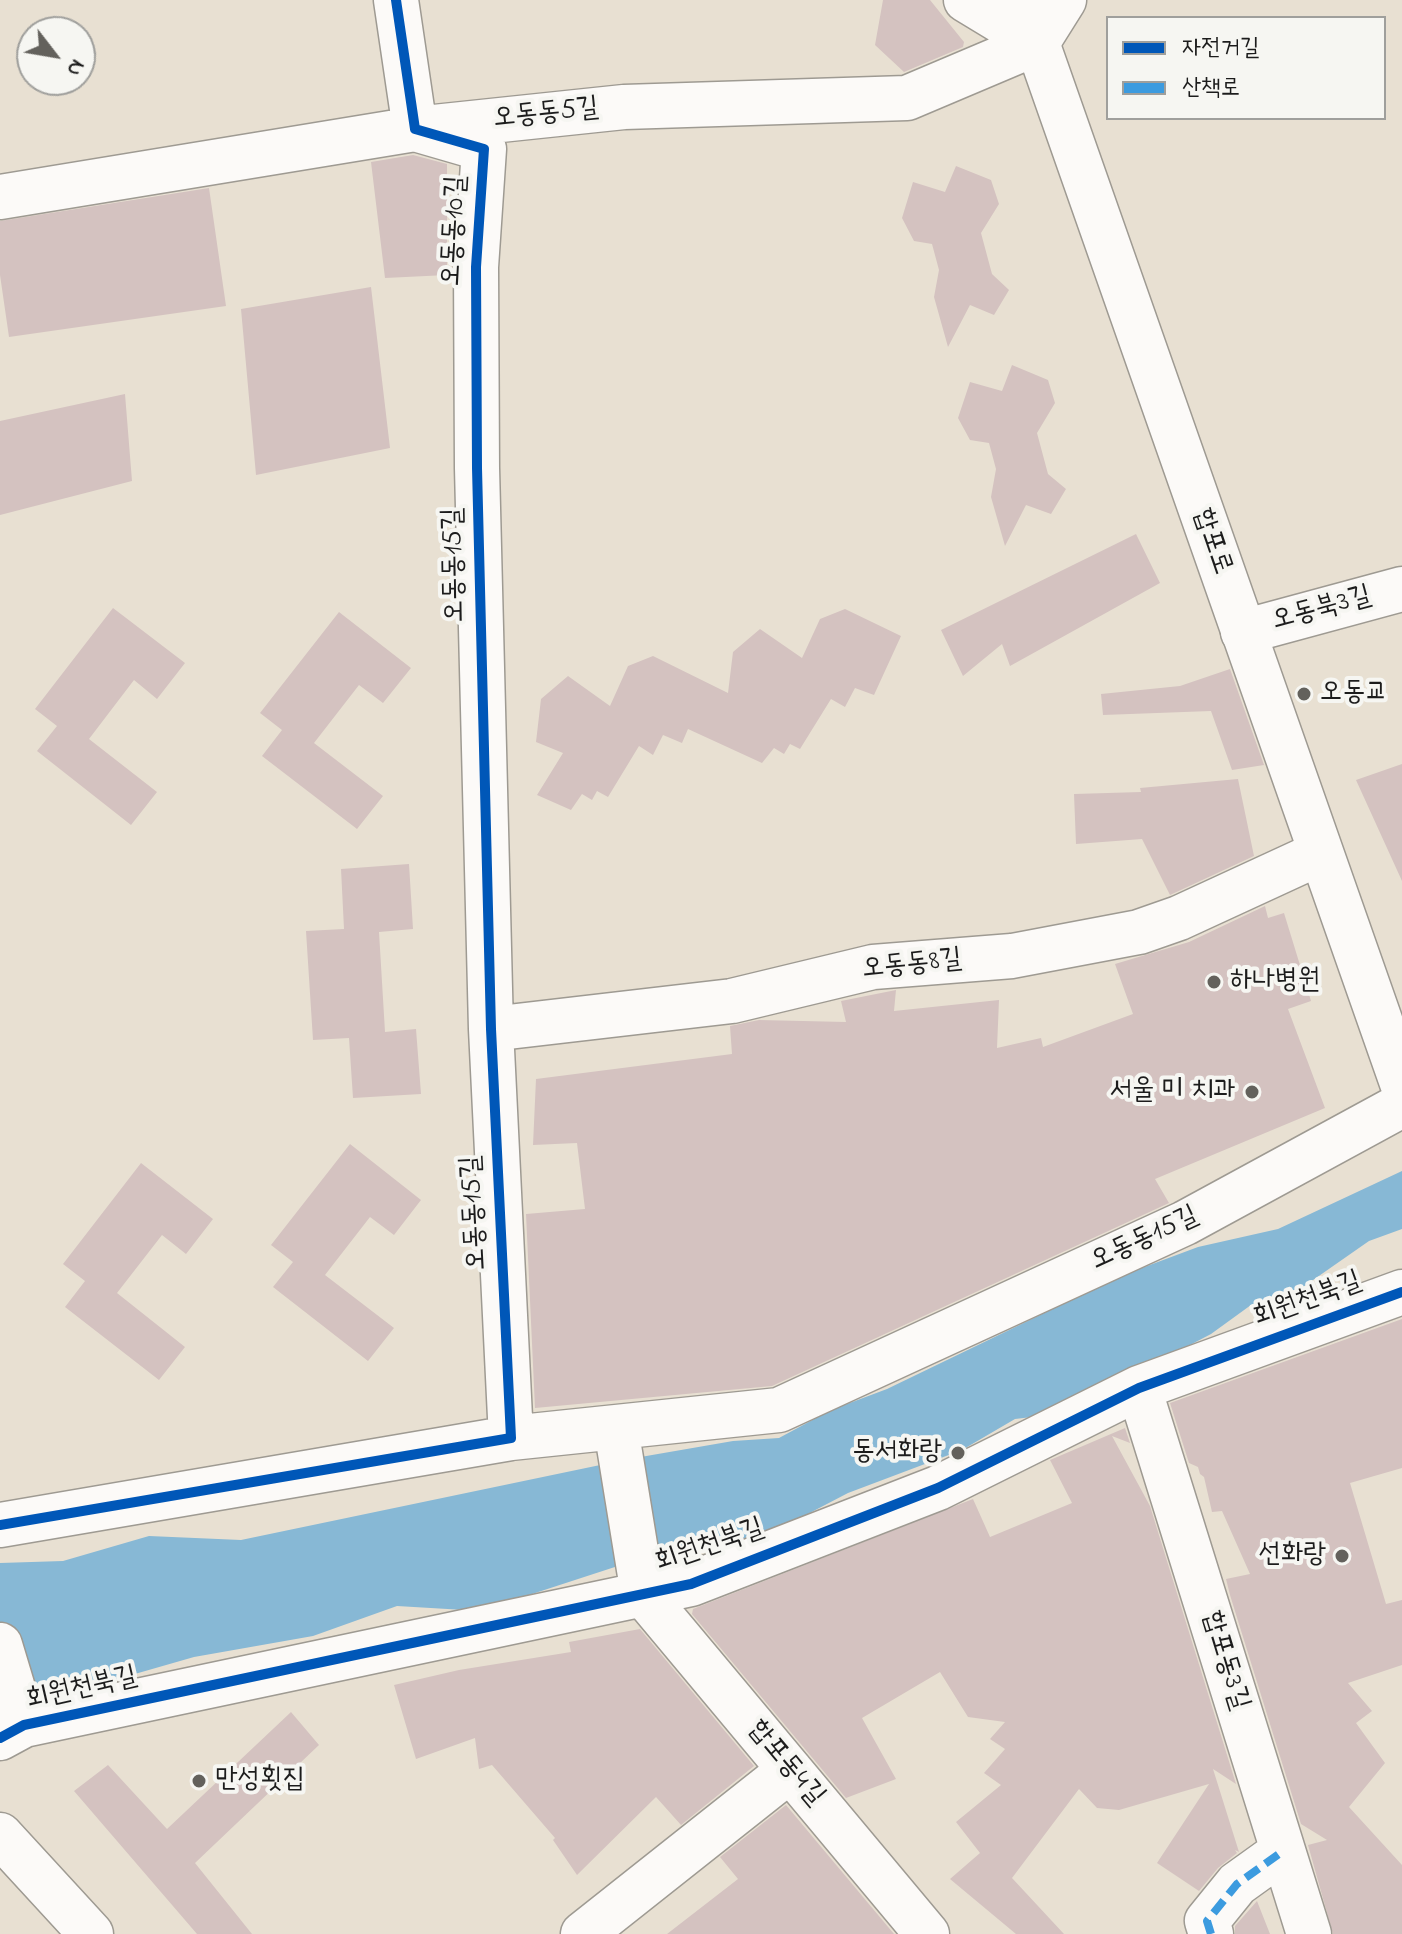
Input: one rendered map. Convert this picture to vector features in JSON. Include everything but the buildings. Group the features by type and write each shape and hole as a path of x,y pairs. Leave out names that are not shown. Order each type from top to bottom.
{"street":[{"path":"396,0 415,129"},
{"path":"966,0 1037,43 1064,0"},
{"name":"합포로","path":"1022,0 1402,1083"},
{"name":"오동동5길","path":"0,197 415,129 624,107 907,98 1037,43"},
{"name":"오동동10길","path":"415,129 484,149 476,267 477,468"},
{"name":"오동동15길","path":"477,468 491,1029 511,1438"},
{"name":"오동북3길","path":"1243,632 1402,589"},
{"name":"오동동8길","path":"491,1029 732,1001 873,967 1012,956 1139,932 1179,918 1320,853"},
{"name":"오동동15길","path":"0,1525 511,1438 779,1410 1185,1223 1402,1105"},
{"name":"회원천북길","path":"12,1732 691,1584 938,1488 1139,1388 1402,1292"},
{"name":"합포동3길","path":"1139,1388 1309,1934"},
{"path":"616,1428 643,1594"},
{"name":"합포동4길","path":"643,1594 927,1934"},
{"path":"0,1645 12,1732"},
{"path":"583,1934 790,1770"},
{"path":"0,1835 91,1934"},
{"path":"1211,1934 1207,1921 1237,1884 1283,1851"}],"water":[{"path":"1402,1171 1402,1229 1369,1241 1293,1294 1251,1305 1211,1334 1058,1414 1015,1419 962,1450 848,1493 779,1529 665,1559 621,1565 529,1595 498,1612 397,1606 313,1636 194,1657 93,1686 22,1719 0,1645 0,1563 63,1561 149,1536 241,1540 629,1459 733,1441 779,1438 831,1410 887,1389 1123,1275 1198,1247 1278,1229"}],"marked path":[{"path":"1211,1934 1207,1921 1237,1884 1283,1851"}],"cycle path":[{"path":"0,1525 511,1438 491,1029 477,468 476,267 484,149 415,129 396,0"},
{"path":"0,1738 24,1725 691,1584 938,1488 1139,1388 1402,1292"}],"place":[{"name":"오동교","path":"1304,694"},
{"name":"하나병원","path":"1214,982"},
{"name":"서울 미 치과","path":"1252,1092"},
{"name":"동서화랑","path":"958,1453"},
{"name":"선화랑","path":"1342,1556"},
{"name":"만성횟집","path":"199,1781"}]}
